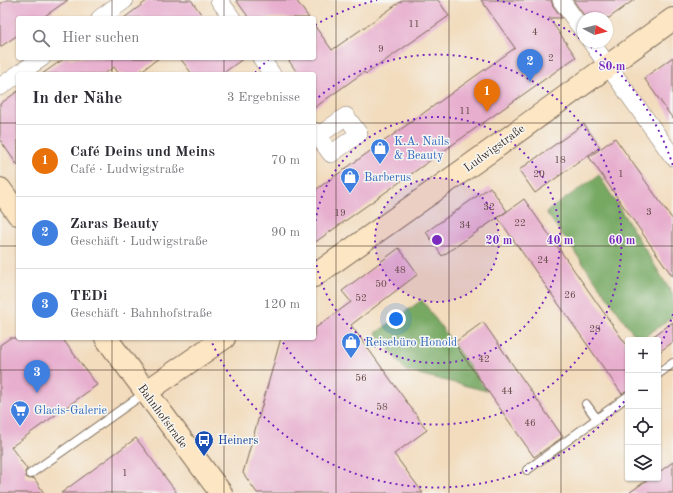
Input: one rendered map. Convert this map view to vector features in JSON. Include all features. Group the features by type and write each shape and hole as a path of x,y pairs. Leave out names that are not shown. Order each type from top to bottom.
{"street":[{"path":"103,16 125,0"},
{"path":"219,0 231,16"},
{"path":"561,0 577,23"},
{"name":"Ludwigstraße","path":"316,275 673,19"},
{"path":"595,48 673,157"},
{"path":"21,72 39,60"},
{"path":"262,60 271,72"},
{"path":"0,87 16,75"},
{"path":"0,189 16,211"},
{"name":"Bahnhofstraße","path":"107,340 220,493"},
{"path":"146,392 221,340"}],"lane":[{"path":"659,373 673,363"},
{"path":"30,474 146,392"},
{"path":"527,470 625,398"},
{"path":"586,404 597,419"}],"green space":[{"path":"599,175 673,295 673,317 644,337 636,337 546,212"},
{"path":"422,300 487,391 406,371 376,333"}],"building":[{"path":"6,0 68,0 45,16 16,16 16,36 0,47 0,4"},
{"path":"148,0 191,0 203,16 127,16"},
{"path":"236,0 296,0 308,16 248,16"},
{"path":"403,0 438,0 449,16 366,74 364,72 316,107 316,72 297,72 288,60 316,60 316,28 332,50"},
{"path":"481,0 551,0 553,6 562,18 549,18 576,57 316,242 316,190 515,48"},
{"path":"573,0 634,0 613,15 613,12 582,12"},
{"path":"673,57 673,119 644,78"},
{"path":"62,60 156,60 140,72 118,72 114,67 107,72 45,72"},
{"path":"182,60 241,60 225,72 190,72"},
{"path":"16,92 16,163 0,140 0,104"},
{"path":"584,124 600,147 535,193 519,170"},
{"path":"615,138 673,220 673,277 589,157"},
{"path":"490,187 507,211 442,256 426,232"},
{"path":"524,199 625,343 625,392 622,394 498,218"},
{"path":"399,248 418,274 351,325 427,430 394,454 423,493 257,493 243,473 280,340 316,340 316,328 351,302 342,291"},
{"path":"483,322 563,437 534,457 454,343"},
{"path":"673,322 673,342 661,351 661,337 652,337"},
{"name":"Glacis-Galerie","path":"10,338 16,338 16,340 63,340 97,385 11,447 27,469 25,472 26,477 30,479 34,478 44,493 0,493 0,345"},
{"name":"Glacis-Galerie","path":"136,438 177,493 61,493"},
{"path":"673,462 673,493 629,493 646,481 661,481 661,471"}],"place":[{"name":"Zaras Beauty","path":"530,82"},
{"name":"Café Deins und Meins","path":"487,112"},
{"name":"K.A. Nails & Beauty","path":"380,165"},
{"name":"Barberus","path":"350,194"},
{"name":"Reisebüro Honold","path":"351,359"},
{"name":"TEDi","path":"37,393"},
{"name":"Glacis-Galerie","path":"20,427"},
{"name":"Heiners","path":"204,457"}]}
